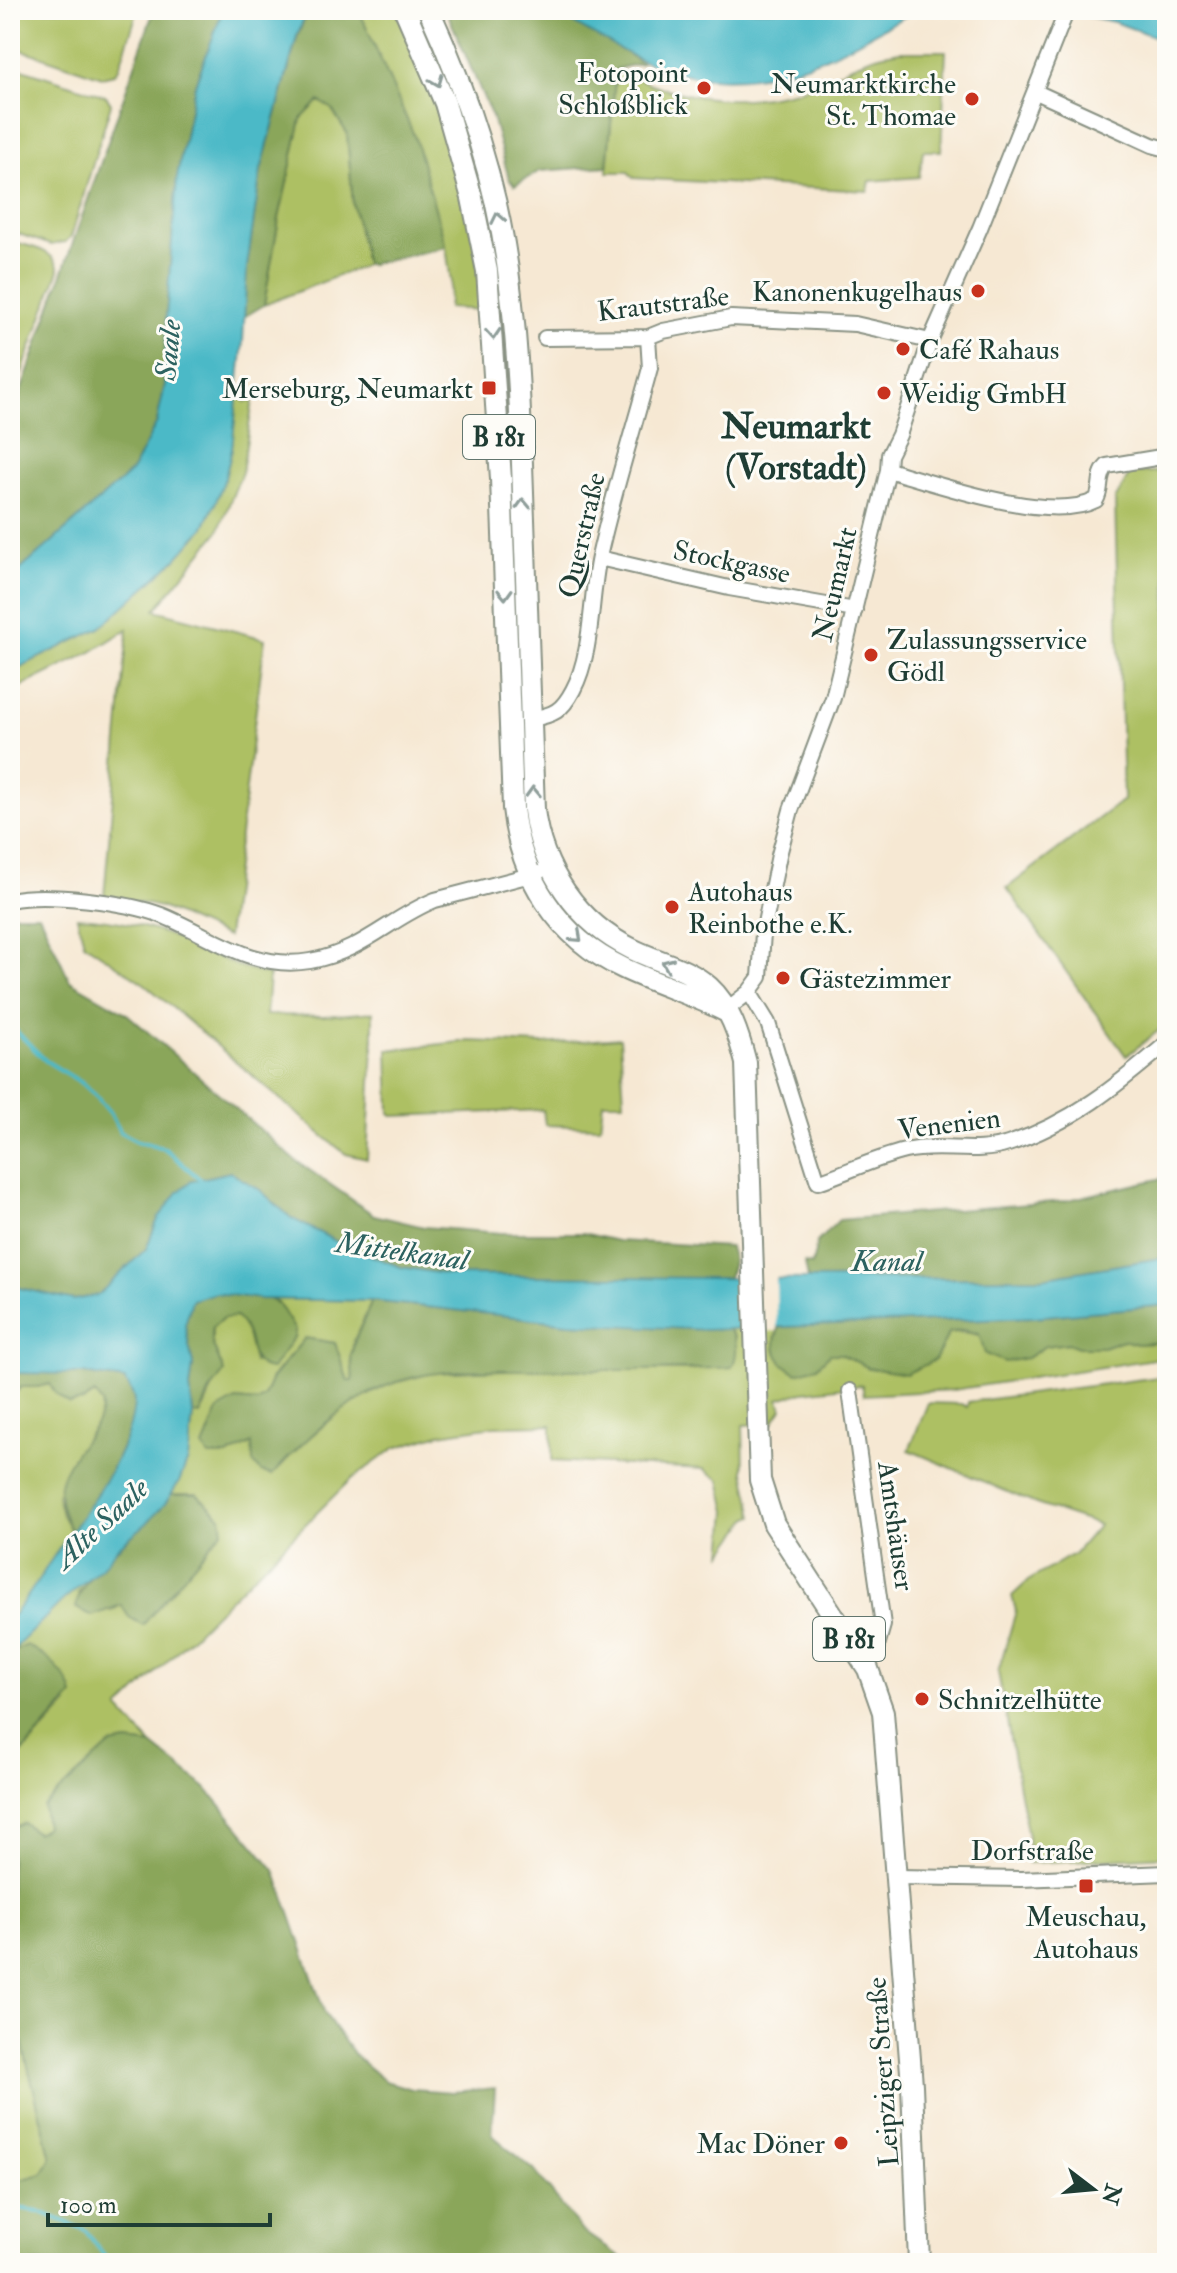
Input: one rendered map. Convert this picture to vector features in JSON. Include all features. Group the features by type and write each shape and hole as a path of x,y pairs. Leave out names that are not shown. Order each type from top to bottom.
{"main road":[{"name":"B 181","path":"405,10 445,103 472,198 487,271 500,449 513,808 518,840 530,876 544,901 562,924 601,957 725,1011"},
{"name":"B 181","path":"429,10 450,56 480,144 501,229 511,293 519,399 536,828 551,867 574,903 601,930 632,949 690,973 709,987 736,1027 746,1063 760,1480 774,1524 863,1662 877,1689 883,1712 897,1877"},
{"name":"Leipziger Straße","path":"897,1877 912,2085 919,2263"}],"street":[{"name":"Neumarkt","path":"749,992 760,977 763,933 791,810 829,712 888,470 889,455 899,435 930,341 1036,92 1067,10"},
{"path":"1036,92 1167,149"},
{"name":"Krautstraße","path":"545,338 648,337 675,328 731,318 855,324 930,341"},
{"name":"Querstraße","path":"531,719 560,710 574,689 583,666 599,558 650,368 648,337"},
{"path":"888,470 1013,503 1065,508 1096,500 1100,493 1101,475 1107,466 1167,456"},
{"name":"Stockgasse","path":"599,558 729,588 855,610"},
{"path":"13,899 40,896 118,904 158,914 233,951 262,961 286,964 312,961 358,945 421,905 530,876 551,867"},
{"path":"725,1011 749,992"},
{"name":"Venenien","path":"749,992 772,1034 818,1182 906,1150 1005,1145 1041,1132 1074,1115 1116,1087 1167,1043"},
{"name":"Amtshäuser","path":"850,1391 883,1625 875,1653 863,1662"},
{"name":"Dorfstraße","path":"897,1877 1021,1879 1167,1873"}],"green space":[{"path":"10,10 138,10 119,68 114,74 102,77 10,46"},
{"path":"154,10 223,10 195,85 177,177 166,317 165,385 157,422 132,471 10,579 10,423"},
{"path":"308,10 359,10 415,138 446,247 366,265 353,205 347,133 331,108 319,101 301,119 264,305 244,317 247,267 261,170 297,38"},
{"path":"359,10 396,10 431,87 475,246 483,310 448,308 451,282 446,247 415,138"},
{"path":"446,10 557,10 642,63 616,69 607,166 540,171 515,185 509,179 492,117"},
{"path":"900,51 946,51 941,151 923,151 919,177 870,181 868,191 634,178 628,172 607,172 616,69 682,93 749,99 796,91 873,57"},
{"path":"10,65 106,96 111,104 71,237 65,242 51,245 10,231"},
{"path":"319,101 331,108 347,133 353,205 366,265 264,305 301,119"},
{"path":"10,241 46,253 59,270 10,405"},
{"path":"237,395 245,402 253,400 242,472 218,532 155,610 265,639 227,937 161,907 104,896 128,629 91,652 10,692 10,672 100,628 175,560 203,529 225,478 232,449"},
{"path":"1167,471 1167,1024 1126,1056 1007,888 1123,800 1115,500 1130,473"},
{"path":"10,914 39,914 70,981 126,1013 295,1160 374,1215 424,1227 501,1233 583,1233 617,1241 730,1247 732,1263 729,1275 726,1279 450,1275 401,1267 343,1245 291,1218 260,1190 230,1172 191,1181 158,1219 146,1249 98,1295 74,1300 10,1286"},
{"path":"77,917 117,921 156,931 269,975 266,1015 324,1016 373,1012 367,1159 346,1154 146,985 84,943"},
{"path":"620,1038 624,1102 603,1102 600,1127 545,1125 543,1110 394,1116 390,1113 388,1050 469,1041 542,1044"},
{"path":"1167,1177 1167,1257 1042,1278 808,1279 805,1263 812,1265 817,1242 839,1220 1064,1201"},
{"path":"215,1292 269,1299 279,1304 295,1335 272,1369 263,1367 253,1356 242,1324 236,1317 223,1318 212,1328 212,1343 224,1372 210,1391 200,1415 193,1414 190,1388 193,1365 185,1325 192,1300"},
{"path":"269,1299 372,1301 354,1340 351,1356 354,1381 348,1382 335,1343 305,1338 272,1378 264,1397 257,1402 236,1400 227,1456 253,1443 272,1475 299,1446 345,1408 387,1385 432,1373 694,1370 735,1337 729,1329 780,1327 775,1337 817,1367 829,1354 841,1354 869,1368 935,1360 948,1333 959,1332 989,1339 1027,1358 1045,1346 1068,1343 1079,1347 1103,1347 1123,1340 1137,1344 1167,1342 1167,1357 953,1390 864,1395 862,1385 803,1392 779,1399 782,1409 772,1424 743,1425 744,1472 754,1516 748,1519 723,1554 727,1511 720,1480 704,1469 552,1461 552,1425 494,1426 440,1434 395,1448 350,1480 119,1709 152,1745 127,1742 47,1827 36,1833 24,1823 10,1829 10,1766 68,1704 16,1650 10,1656 10,1398 21,1387 50,1384 56,1394 83,1401 96,1394 102,1404 100,1420 85,1439 57,1495 62,1515 94,1570 78,1593 111,1611 121,1605 178,1494 171,1494 184,1465 193,1414 200,1415 224,1372 212,1343 212,1328 223,1318 236,1317 245,1325 254,1362 286,1347 295,1336 279,1304"},
{"path":"372,1301 569,1323 729,1329 735,1343 735,1358 732,1367 706,1369 472,1370 420,1376 386,1386 339,1413 272,1475 261,1472 253,1462 252,1443 227,1456 209,1456 203,1447 218,1410 236,1400 257,1402 264,1397 272,1378 305,1338 335,1343 348,1381 353,1381 351,1356"},
{"path":"1167,1305 1167,1342 1137,1344 1123,1340 1103,1347 1078,1347 1068,1343 1045,1346 1027,1358 1005,1362 985,1354 979,1334 963,1330 949,1333 935,1360 906,1374 869,1368 841,1354 830,1354 817,1367 797,1373 784,1365 775,1348 780,1327 1034,1317"},
{"path":"10,1373 83,1374 125,1380 133,1395 134,1410 122,1446 72,1533 61,1505 60,1483 97,1422 102,1404 95,1394 69,1404 56,1394 50,1384 21,1387 10,1398"},
{"path":"1167,1376 1167,1856 1028,1863 1028,1837 998,1672 1016,1611 1012,1596 1028,1581 1075,1553 1099,1525 1036,1504 909,1450 928,1403 967,1407 968,1402"},
{"path":"171,1494 197,1494 221,1517 223,1530 143,1625 129,1617 121,1605 92,1616 76,1608 89,1578"},
{"path":"27,1645 61,1673 73,1695 10,1766 10,1656"},
{"path":"127,1742 152,1745 206,1788 275,1870 325,2014 355,2056 385,2081 412,2089 453,2092 495,2088 492,2135 534,2170 581,2230 629,2263 10,2263 10,2187 13,2182 42,2174 51,2158 10,1994 10,1829 24,1823 36,1833 46,1827 43,1806 110,1745"},
{"path":"10,1994 51,2158 42,2174 13,2182 10,2187"}],"water":[{"name":"Saale","path":"223,10 307,10 297,36 261,170 247,267 232,449 225,478 203,529 175,560 100,628 10,672 10,579 132,471 157,422 165,385 166,317 177,177 195,85"},
{"path":"557,10 918,10 842,50 803,66 748,78 721,79 667,70 641,60 577,25"},
{"path":"1059,10 1167,10 1167,41 1114,22"},
{"path":"230,1172 260,1190 291,1218 343,1245 401,1267 450,1275 1042,1278 1167,1257 1167,1305 1034,1317 706,1330 569,1323 372,1301 260,1299 215,1293 192,1300 185,1325 193,1365 190,1388 193,1414 188,1460 179,1482 165,1504 146,1524 117,1548 102,1567 62,1601 10,1653 10,1618 29,1595 116,1461 125,1441 134,1402 125,1380 83,1374 10,1373 10,1286 74,1300 98,1295 146,1249 158,1219 178,1192 191,1181"}],"pier":[{"path":"740,1275 776,1275 777,1331 742,1333"}],"waterway":[{"path":"10,1025 46,1061 82,1083 95,1095 111,1114 120,1132 137,1141 164,1148 200,1179"},
{"name":"Alte Saale","path":"10,2207 38,2211 85,2230 110,2263"}],"place":[{"name":"Fotopoint Schloßblick","path":"704,88"},
{"name":"Neumarktkirche St. Thomae","path":"972,99"},
{"name":"Kanonenkugelhaus","path":"978,291"},
{"name":"Café Rahaus","path":"903,349"},
{"name":"Merseburg, Neumarkt","path":"489,388"},
{"name":"Weidig GmbH","path":"884,393"},
{"name":"Zulassungsservice Gödl","path":"871,655"},
{"name":"Autohaus Reinbothe e.K.","path":"672,907"},
{"name":"Gästezimmer","path":"783,978"},
{"name":"Schnitzelhütte","path":"922,1699"},
{"name":"Meuschau, Autohaus","path":"1086,1886"},
{"name":"Mac Döner","path":"841,2143"}],"district":[{"name":"Neumarkt (Vorstadt)","path":"796,446"}],"water label":[{"name":"Mittelkanal","path":"402,1251"},
{"name":"Kanal","path":"887,1261"}]}
